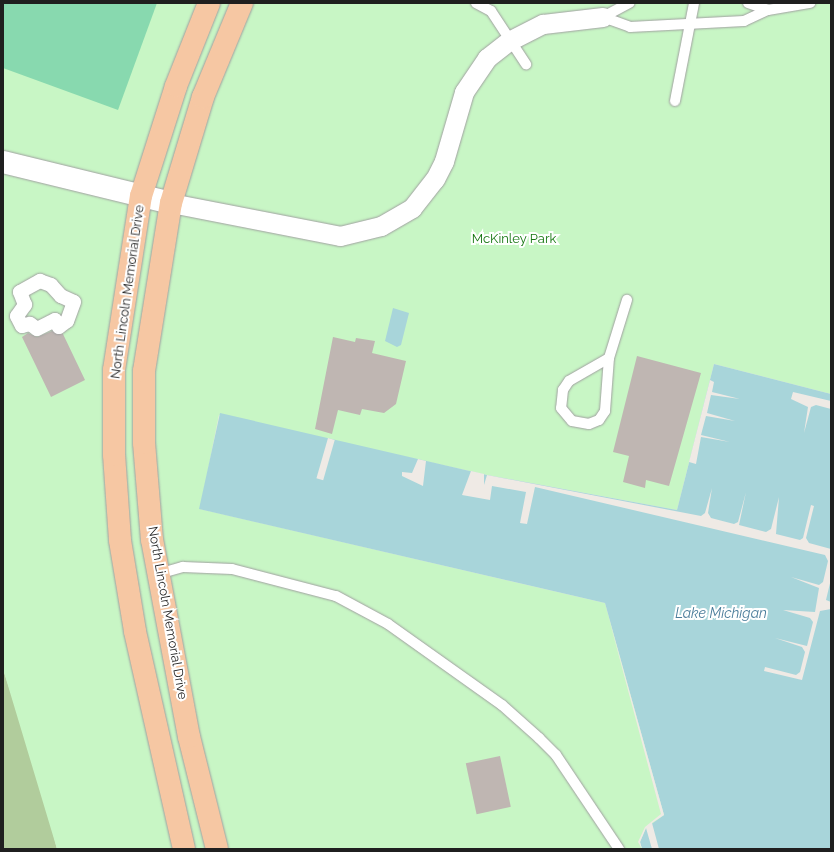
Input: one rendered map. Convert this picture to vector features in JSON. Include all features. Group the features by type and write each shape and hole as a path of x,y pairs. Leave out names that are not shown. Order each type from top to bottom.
{"main road":[{"name":"North Lincoln Memorial Drive","path":"184,849 135,631 120,537 114,455 114,370 142,196 176,86 209,3"},
{"name":"North Lincoln Memorial Drive","path":"217,849 188,737 158,574 145,450 144,371 171,203 203,97 242,3"}],"street":[{"path":"3,162 171,203 340,236 381,226 412,208 435,179 444,161 464,92 487,58 509,41 543,24 603,17"},
{"path":"36,282 51,285 61,296 74,302 70,315 59,327 55,320 37,329 30,324 22,326 17,316 25,305 20,292 36,282"}],"lane":[{"path":"476,3 491,11 509,41 526,64"},
{"path":"603,17 629,3"},
{"path":"675,101 694,3"},
{"path":"748,3 768,10"},
{"path":"603,17 630,27 744,21 768,10 810,3"},
{"path":"609,358 569,381 563,390 561,408 572,421 589,424 599,420 605,411 609,358 626,300"},
{"path":"158,574 183,567 232,570 336,596 388,624 502,705 539,738 556,755 619,849"}],"green space":[{"name":"McKinley Park","path":"3,3 831,3 831,394 714,364 677,510 487,475 219,415 200,509 605,603 664,815 640,842 642,849 57,849 3,669"},
{"path":"3,3 157,3 118,110 3,68"},
{"path":"3,669 40,781 57,849 3,849"}],"water":[{"path":"393,308 409,313 401,345 397,347 385,341"},
{"name":"Lake Michigan","path":"714,364 831,394 831,849 642,849 640,842 646,828 664,815 605,603 199,509 220,413 487,475 677,510"}],"pier":[{"path":"710,380 714,382 712,392 740,399 711,395 707,413 735,421 706,416 701,435 730,442 701,437 696,464 689,462"},
{"path":"793,392 831,401 831,409 816,405 811,407 804,433 808,407 791,399"},
{"path":"328,438 335,440 323,480 316,478"},
{"path":"418,459 426,461 423,486 402,476 402,472 412,473"},
{"path":"471,471 484,474 484,485 487,475 701,516 705,513 712,488 708,513 711,518 734,524 738,522 746,492 739,525 766,532 771,529 779,497 776,534 800,540 803,538 811,505 814,506 806,538 809,543 831,549 831,579 826,600 831,602 831,609 820,611 802,680 764,671 765,667 796,675 800,672 805,652 802,647 775,638 807,646 813,622 810,618 783,610 815,612 819,588 791,577 819,585 823,582 828,561 825,555 535,487 527,524 520,523 526,492 492,486 490,500 462,495"},
{"path":"608,615 664,815 652,823 659,849 652,849 646,828 640,842 642,849 638,842 645,827 661,814"}],"building":[{"path":"52,331 63,334 85,380 51,397 22,337 28,333 37,337"},
{"path":"333,337 355,342 356,338 375,341 372,353 406,361 396,404 384,413 362,409 360,415 338,410 332,434 315,429"},
{"path":"637,356 701,373 669,486 646,480 645,488 623,482 629,456 613,452"},
{"path":"500,756 511,807 477,814 466,763"}]}
